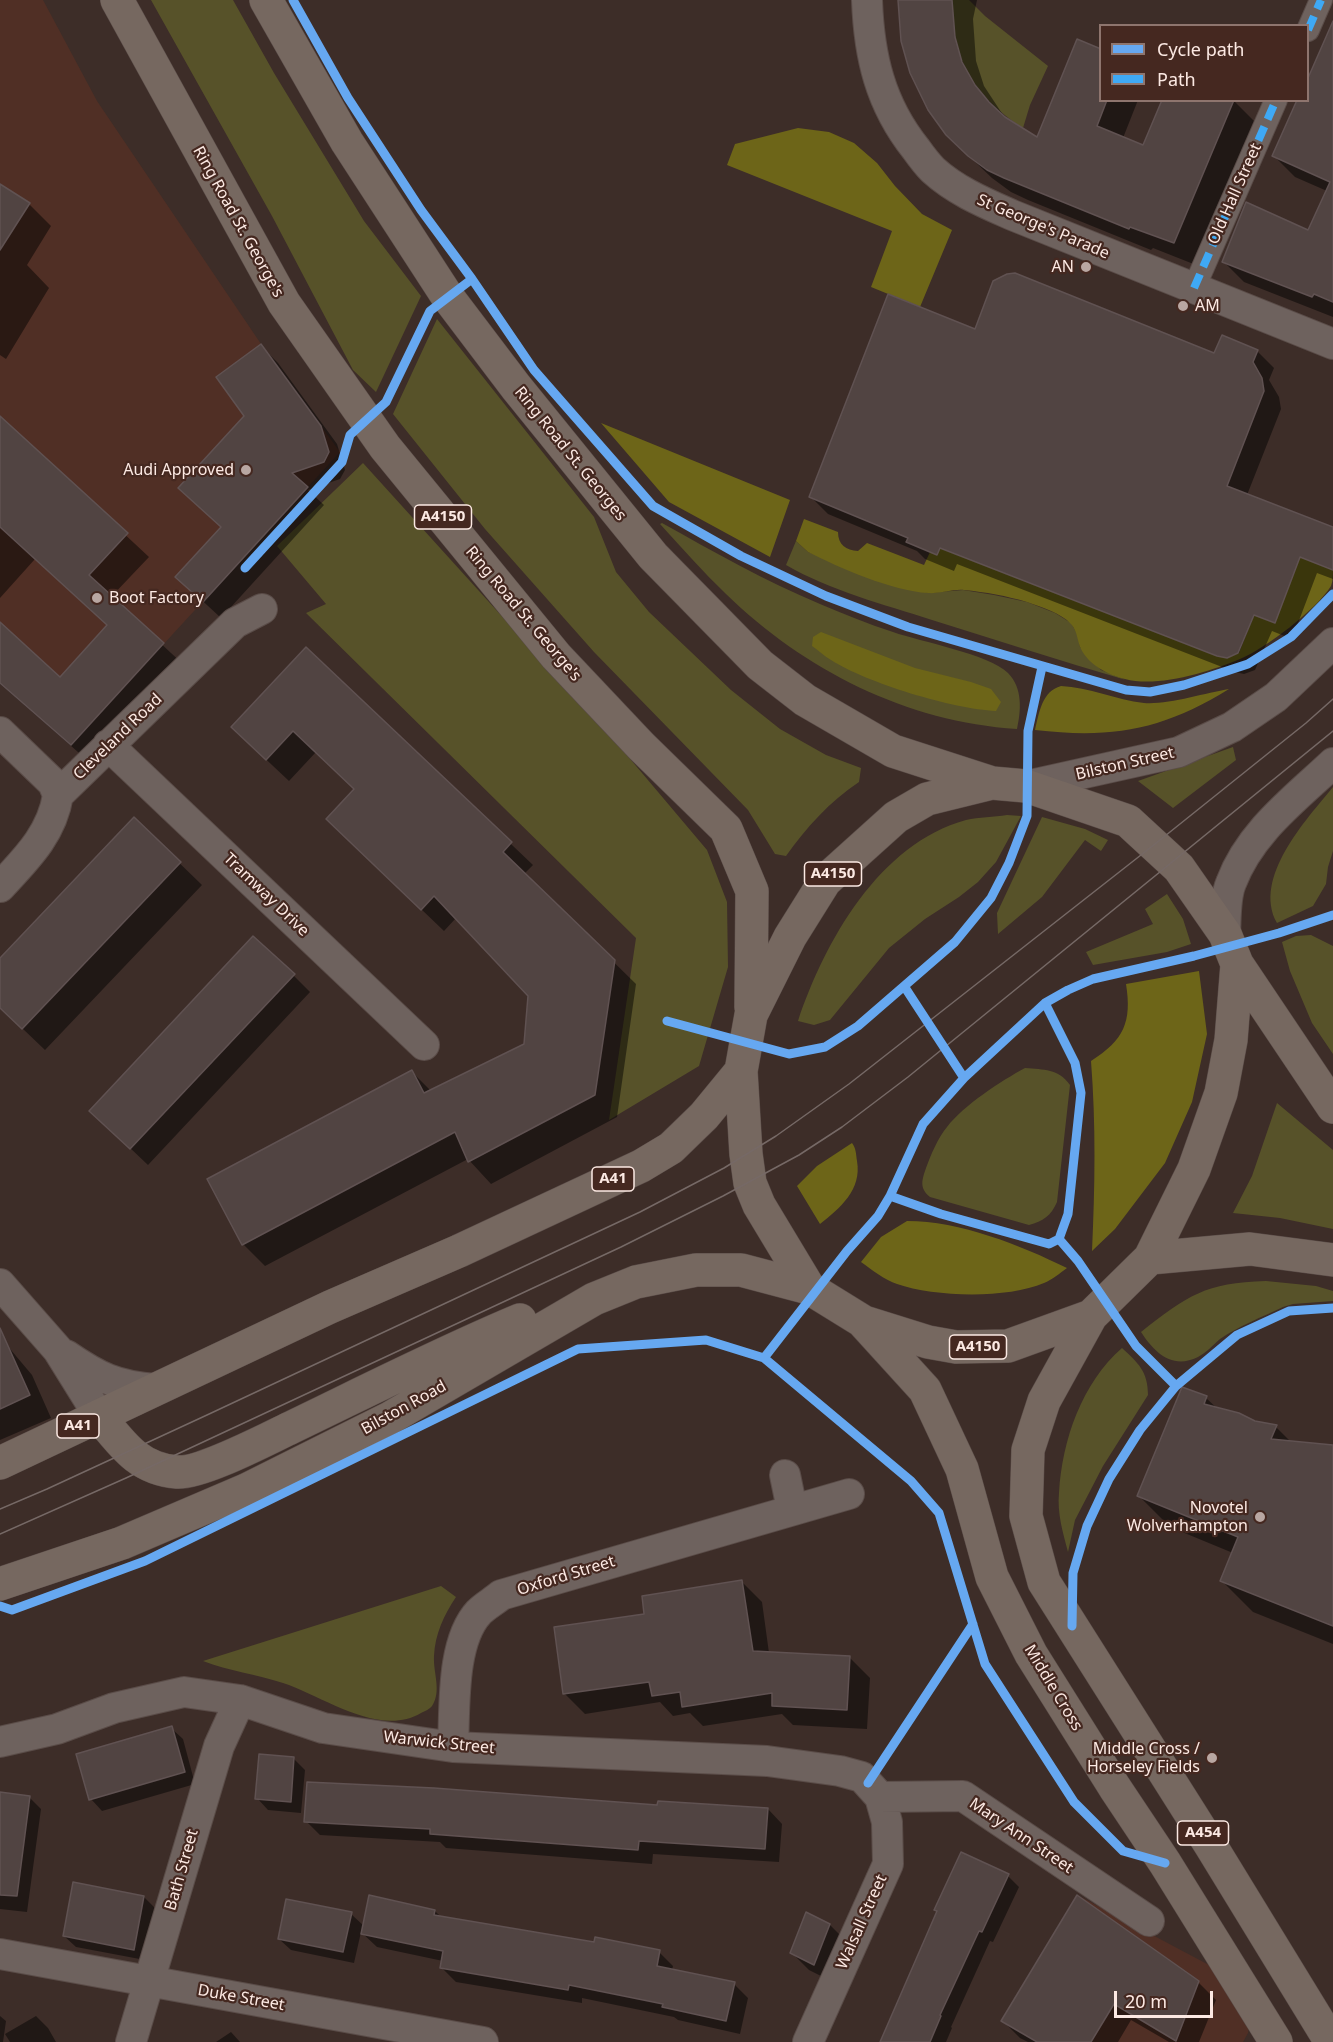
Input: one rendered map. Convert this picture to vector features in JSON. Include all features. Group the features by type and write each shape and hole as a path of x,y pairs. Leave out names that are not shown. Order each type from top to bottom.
{"highway":[{"name":"Ring Road St. George's","path":"117,0 284,303 385,447 556,656 641,746 726,829 752,891 752,1015"},
{"name":"Ring Road St. Georges","path":"266,0 347,142 447,296 516,387 654,556 760,665 805,700 893,751 992,783"},
{"name":"A4150","path":"1237,964 1231,1040 1221,1093 1194,1169 1150,1258 1091,1316 1008,1346 947,1345 928,1342 864,1322 809,1288 759,1205 750,1183 741,1071 752,1015 790,937 825,881 896,817 927,799 992,783 1026,786 1128,820 1179,868 1225,934 1237,964 1333,1107"},
{"name":"A41","path":"0,1462 341,1302 459,1251 641,1166 671,1148 704,1116 741,1071"},
{"path":"1150,1258 1250,1249 1333,1260"},
{"name":"Bilston Road","path":"0,1584 122,1543 246,1490 390,1418 594,1299 636,1282 696,1270 741,1270 809,1288"},
{"path":"99,1416 136,1459 180,1473 193,1470 246,1449 468,1342 532,1315 594,1299"},
{"name":"A454","path":"1091,1316 1044,1401 1028,1450 1026,1516 1044,1582 1211,1846 1331,2042"},
{"name":"Middle Cross","path":"864,1322 925,1390 962,1469 992,1577 1031,1654 1276,2042"}],"street":[{"name":"St George's Parade","path":"867,0 868,37 881,88 900,128 933,170 969,195 1012,215 1333,344"},
{"path":"1309,28 1321,0"},
{"name":"Old Hall Street","path":"1194,288 1275,102"},
{"name":"Cleveland Road","path":"58,795 235,623 262,609"},
{"name":"Bilston Street","path":"1026,786 1179,752 1232,727 1276,697 1333,643"},
{"path":"0,732 53,783 58,795 50,826 33,852 0,887"},
{"name":"Tramway Drive","path":"108,745 423,1045"},
{"path":"1225,934 1230,884 1254,841 1286,806 1333,763"},
{"path":"0,1284 58,1350 99,1416"},
{"path":"58,1350 92,1374 133,1387 156,1389"},
{"path":"785,1475 792,1509"},
{"name":"Oxford Street","path":"453,1747 457,1671 466,1633 479,1613 501,1595 849,1494"},
{"name":"Warwick Street","path":"0,1742 57,1729 114,1708 184,1692 240,1700 324,1728 453,1747 767,1761 840,1771 862,1777 880,1797"},
{"name":"Bath Street","path":"131,2042 219,1746 240,1700"},
{"name":"Mary Ann Street","path":"880,1797 963,1796 1149,1921"},
{"name":"Walsall Street","path":"808,2042 888,1864 887,1822 880,1797"},
{"name":"Duke Street","path":"0,1954 483,2042"}],"shaded area":[{"path":"0,0 43,0 97,101 261,344 340,452 71,745 0,683"},
{"path":"151,0 233,0 274,73 364,221 421,296 376,392 353,370 272,216"},
{"path":"952,0 969,0 985,16 1048,66 1030,105 1023,128 999,111 971,78 955,37"},
{"path":"798,128 829,132 854,143 877,163 922,214 952,230 920,307 871,287 892,231 727,165 735,144"},
{"path":"437,319 594,517 616,572 649,612 731,690 780,729 826,755 861,768 859,782 819,816 786,856 775,854 748,810 594,652 485,529 393,414"},
{"path":"601,423 790,500 770,557 669,502"},
{"path":"363,463 615,741 707,850 727,902 728,967 699,1066 609,1120 636,938 306,613 326,604 277,546"},
{"path":"804,519 838,532 841,543 846,548 858,551 867,543 924,565 930,552 937,554 940,548 1227,658 1239,653 1254,615 1275,623 1300,557 1333,568 1333,580 1324,595 1303,617 1251,654 1213,669 1183,677 1152,682 1138,681 1112,675 1094,664 1084,655 1071,624 1044,608 1012,598 980,592 960,590 928,593 899,588 866,578 808,552 796,541"},
{"path":"662,523 760,576 820,604 884,629 971,654 999,666 1013,679 1018,693 1020,707 1017,729 936,716 897,703 823,668 756,621 726,594 660,524"},
{"path":"796,541 808,552 928,593 963,590 1027,602 1055,613 1071,623 1078,635 1080,647 1101,670 1126,680 839,590 786,565"},
{"path":"821,632 915,668 991,689 1001,702 996,711 978,709 934,700 888,686 847,669 812,646 813,637"},
{"path":"1061,686 1144,703 1175,701 1229,689 1182,714 1136,728 1089,733 1035,730 1045,698"},
{"path":"1233,747 1236,760 1173,808 1138,781"},
{"path":"1333,787 1333,851 1326,884 1313,906 1277,923 1271,906 1271,887 1277,869 1297,833"},
{"path":"1007,815 1021,816 996,862 978,882 925,919 889,948 830,1020 814,1025 798,1021 823,959 840,929 882,873 907,850 935,832 966,820"},
{"path":"1042,817 1085,829 1108,840 1101,851 1085,840 1042,897 998,934 997,913"},
{"path":"1167,894 1183,919 1191,944 1167,952 1093,965 1086,952 1153,924 1145,909"},
{"path":"1311,935 1333,946 1333,1054 1312,1023 1290,971 1282,942 1296,936"},
{"path":"1199,971 1207,1034 1192,1102 1165,1163 1115,1229 1092,1251 1094,1109 1091,1061 1111,1045 1123,1029 1128,1009 1126,984"},
{"path":"1025,1068 1061,1075 1070,1085 1057,1202 1052,1211 1042,1220 1029,1225 930,1197 924,1190 923,1180 932,1152 944,1131 973,1102"},
{"path":"1277,1103 1333,1150 1333,1229 1280,1218 1233,1213 1252,1176"},
{"path":"852,1143 856,1151 858,1171 853,1189 842,1205 820,1224 797,1186 817,1166"},
{"path":"907,1221 948,1225 969,1230 1010,1243 1067,1268 1044,1283 1011,1292 991,1294 930,1292 897,1284 861,1262 881,1237"},
{"path":"1266,1281 1316,1286 1333,1291 1333,1301 1283,1307 1235,1330 1198,1357 1189,1360 1172,1360 1165,1357 1141,1332 1198,1293 1227,1285"},
{"path":"1122,1348 1141,1368 1148,1387 1148,1395 1103,1466 1075,1520 1068,1552 1059,1508 1064,1453 1085,1395 1108,1362"},
{"path":"441,1586 456,1597 444,1618 436,1640 435,1700 429,1709 405,1719 387,1721 369,1718 283,1683 203,1661"},
{"path":"1077,1895 1209,1965 1251,2015 1248,2033 1243,2042 1037,2042 1001,2021"}],"building":[{"path":"898,0 952,0 955,37 962,62 975,85 1005,117 1037,137 1077,39 1099,48 1099,102 1106,102 1097,126 1143,145 1161,102 1233,102 1174,243 1130,227 1129,229 1004,178 987,170 968,156 946,135 928,110 910,73 901,41"},
{"path":"1333,21 1333,302 1314,294 1312,297 1222,262 1246,202 1308,230 1330,182 1272,156 1296,102 1309,102 1309,76"},
{"path":"0,184 30,203 0,250"},
{"path":"1015,273 1214,353 1222,335 1258,350 1253,362 1262,378 1264,391 1227,486 1333,527 1333,570 1300,557 1275,623 1254,615 1238,653 1227,658 1217,656 940,548 937,555 906,542 908,538 809,497 888,294 975,329 993,281"},
{"name":"Audi Approved","path":"261,344 321,426 329,452 324,462 292,473 308,487 203,602 175,577 221,527 178,488 244,416 216,377"},
{"name":"Boot Factory","path":"0,416 128,533 89,575 164,643 71,745 0,683 0,622 60,677 107,625 0,527"},
{"path":"306,647 512,842 503,852 615,960 595,1095 468,1162 455,1132 242,1245 207,1179 412,1070 424,1093 524,1044 528,996 434,896 421,910 326,819 354,789 293,731 266,760 231,727"},
{"path":"134,817 181,862 22,1029 0,1008 0,958"},
{"path":"253,936 295,974 130,1149 89,1111"},
{"path":"0,1328 30,1395 0,1409"},
{"name":"Novotel Wolverhampton","path":"1182,1387 1207,1396 1204,1404 1239,1413 1255,1421 1277,1425 1271,1439 1333,1445 1333,1626 1220,1581 1238,1537 1137,1496"},
{"path":"742,1580 753,1651 850,1656 847,1710 772,1706 772,1693 682,1707 680,1692 652,1696 649,1682 563,1694 554,1627 644,1614 642,1596"},
{"path":"172,1726 185,1772 89,1800 76,1754"},
{"path":"259,1754 294,1757 291,1802 255,1799"},
{"path":"307,1782 434,1788 657,1805 658,1801 768,1808 765,1849 639,1841 638,1850 430,1834 430,1829 304,1822"},
{"path":"0,1792 30,1796 17,1896 0,1895"},
{"path":"961,1852 1009,1874 982,1932 979,1931 930,2042 880,2042 937,1911 934,1910"},
{"path":"73,1882 144,1896 134,1950 63,1936"},
{"path":"369,1895 435,1910 434,1915 594,1942 595,1937 660,1950 657,1966 735,1982 726,2021 662,2007 663,2004 569,1985 568,1990 440,1968 443,1951 361,1934"},
{"path":"1077,1895 1199,1981 1176,2041 1114,2004 1091,2042 1037,2042 1001,2021"},
{"path":"286,1899 352,1912 343,1952 278,1939"},
{"path":"806,1912 830,1924 814,1965 790,1953"}],"tram line":[{"path":"0,1509 207,1415 640,1212 724,1168 776,1136 849,1084 1155,844 1333,699"},
{"path":"0,1534 126,1478 621,1247 799,1155 842,1127 908,1077 1333,731"}],"marked path":[{"path":"1309,28 1321,0"},
{"path":"1194,288 1275,102"}],"cycle path":[{"path":"293,0 348,98 421,210 472,279 534,370 653,506 741,556 826,596 908,627 1126,690 1150,692 1184,685 1248,664 1291,637 1333,594"},
{"path":"245,568 342,462 350,435 386,402 430,311 472,279"},
{"path":"667,1021 789,1054 825,1047 858,1026 955,942 991,898 1009,863 1027,816 1028,731 1042,667"},
{"path":"764,1358 847,1251 878,1216 890,1196 923,1124 964,1078 1045,1003 1093,979 1194,956 1279,933 1333,915"},
{"path":"904,986 964,1078"},
{"path":"1045,1003 1075,1063 1081,1093 1068,1214 1059,1239"},
{"path":"890,1196 941,1214 1049,1244 1059,1239 1078,1261 1136,1346 1176,1386"},
{"path":"1072,1626 1073,1573 1087,1526 1109,1479 1140,1430 1176,1386 1237,1335 1289,1311 1333,1308"},
{"path":"0,1606 12,1610 145,1561 578,1349 706,1340 764,1358 911,1481 939,1513 985,1664 1074,1802 1123,1851 1165,1863"},
{"path":"868,1783 973,1624"}],"place":[{"name":"AN","path":"1086,267"},
{"name":"AM","path":"1183,306"},
{"name":"Audi Approved","path":"246,470"},
{"name":"Boot Factory","path":"97,598"},
{"name":"Novotel Wolverhampton","path":"1260,1517"},
{"name":"Middle Cross / Horseley Fields","path":"1212,1758"}]}
